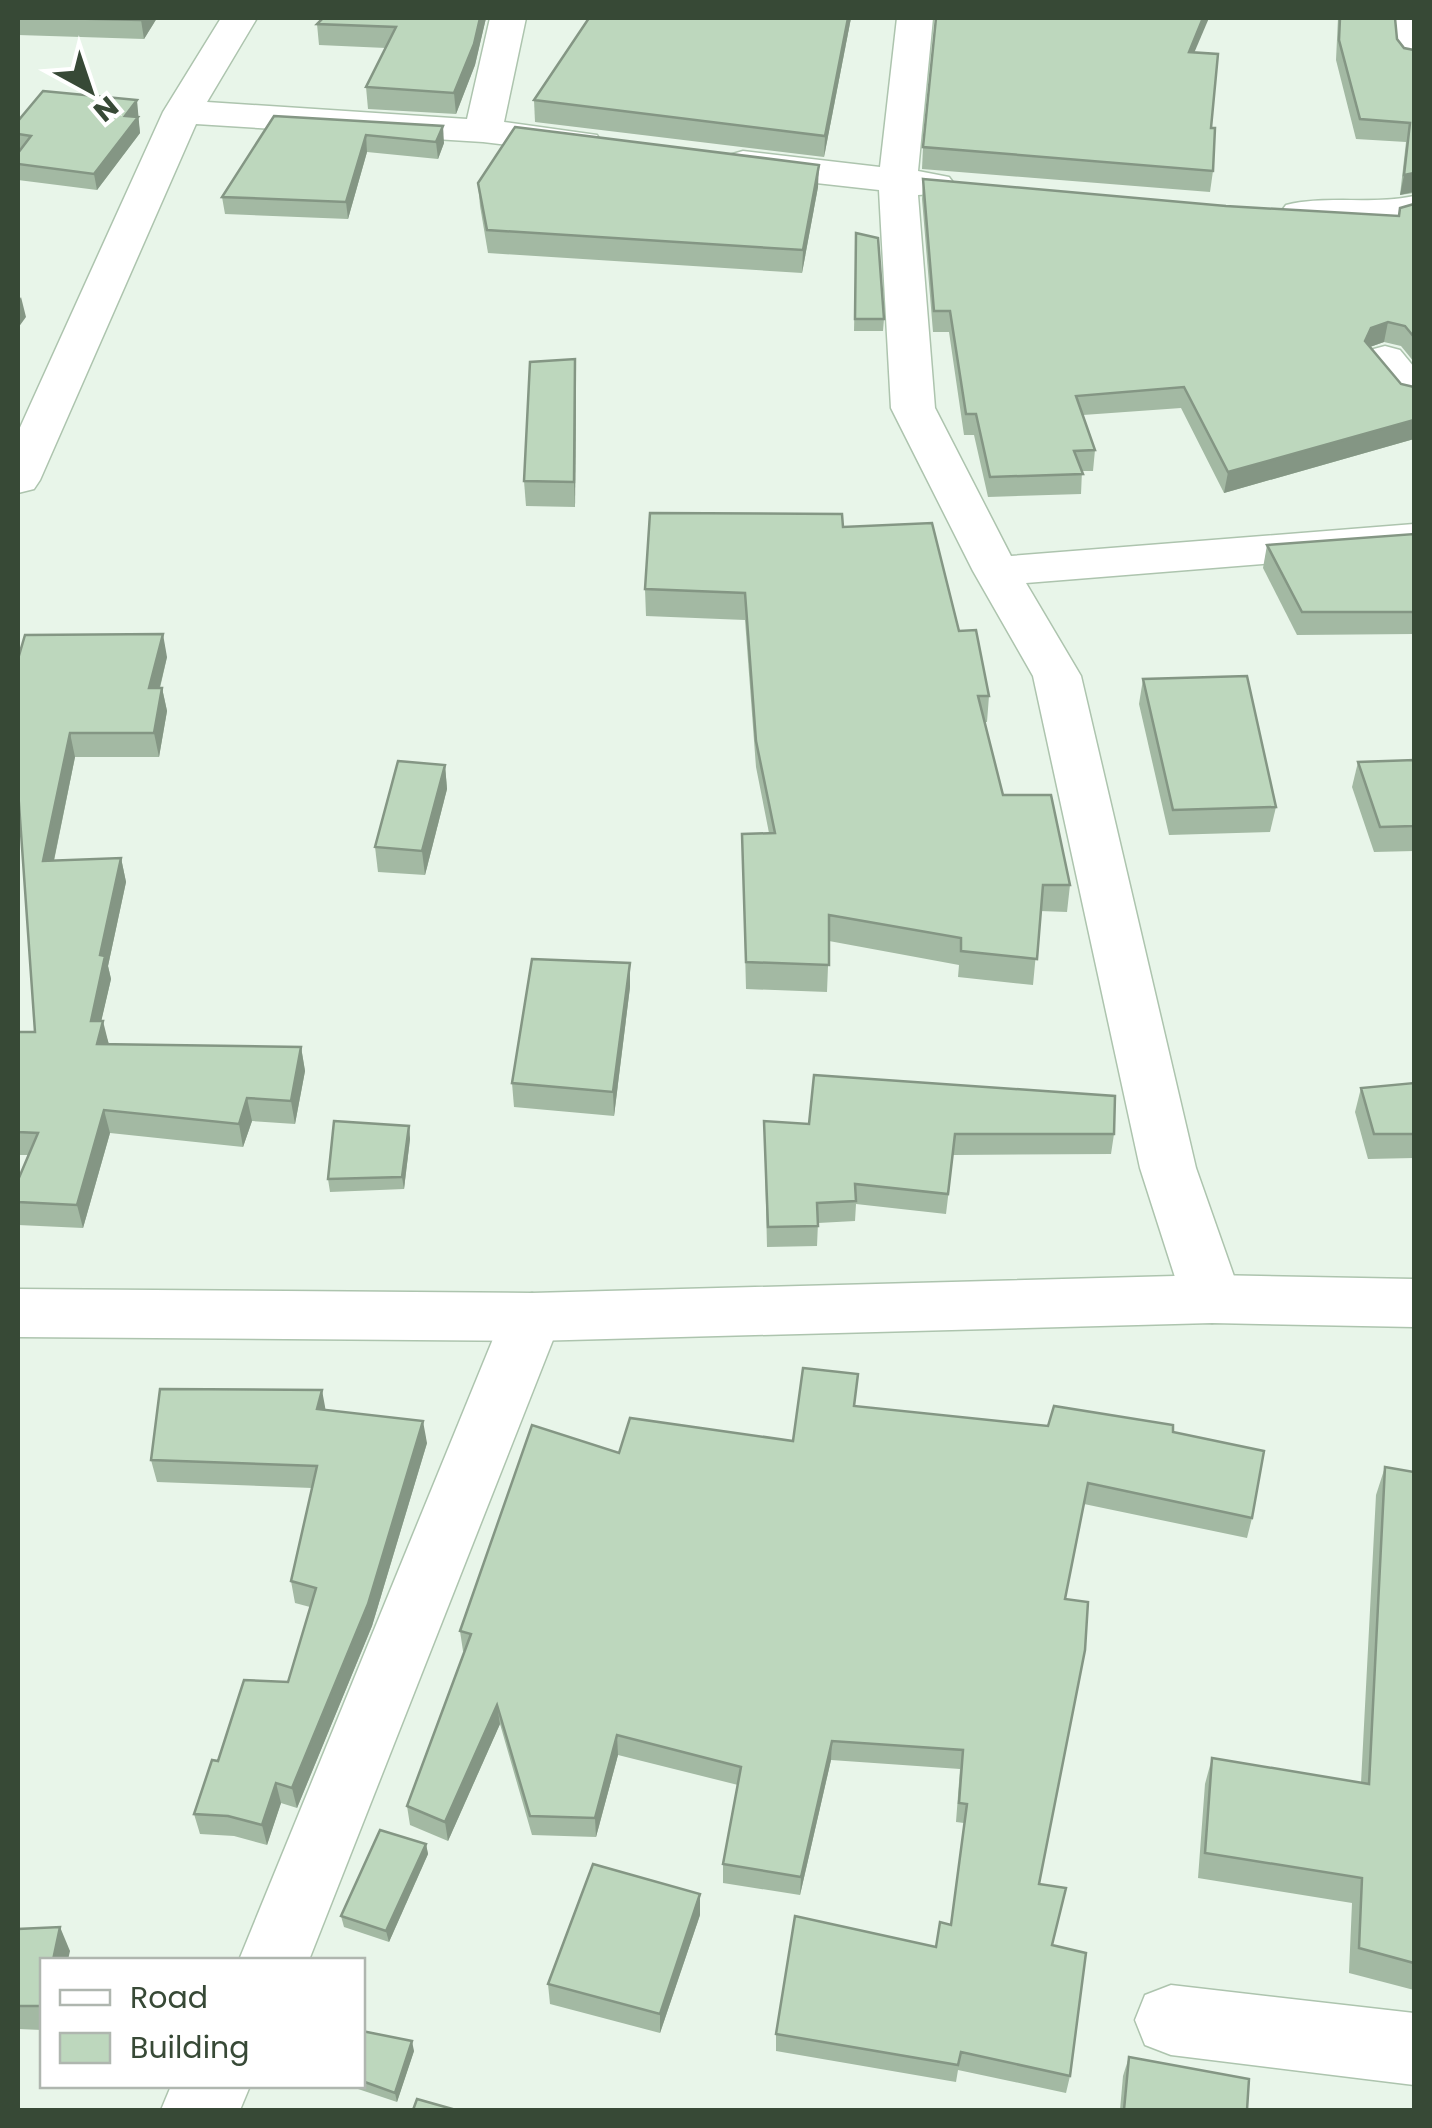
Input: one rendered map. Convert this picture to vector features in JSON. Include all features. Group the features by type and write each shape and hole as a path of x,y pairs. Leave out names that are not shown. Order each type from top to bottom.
{"street":[{"path":"18,480 182,112 240,18"},
{"path":"483,130 508,18"},
{"path":"915,18 898,182 913,408 996,572 1057,676 1168,1168 1212,1299"},
{"path":"1410,18 1414,56"},
{"path":"182,112 483,130 621,148"},
{"path":"700,158 976,189"},
{"path":"1271,213 1381,215 1414,208"},
{"path":"1385,359 1414,394"},
{"path":"996,572 1414,538"},
{"path":"18,1314 532,1317 1212,1299 1414,1302"},
{"path":"275,1958 532,1317"},
{"path":"1171,2020 1414,2049"},
{"path":"198,2110 212,2088"}],"building":[{"path":"52,18 143,18 141,20"},
{"path":"323,18 480,18 454,93 366,87 396,27 317,24"},
{"path":"589,18 848,18 825,136 534,100"},
{"path":"936,18 1203,18 1189,52 1218,54 1211,128 1215,128 1213,171 923,147"},
{"path":"1340,18 1395,18 1397,39 1404,48 1414,50 1414,173 1404,175 1410,123 1360,119 1339,40"},
{"path":"43,91 137,100 125,116 138,117 94,174 18,164 18,153 31,136 18,134 18,121"},
{"path":"274,116 443,126 436,142 366,135 346,202 222,197"},
{"path":"515,127 819,165 803,250 487,230 478,183"},
{"path":"923,179 1226,206 1399,216 1400,208 1414,204 1414,337 1405,326 1388,322 1371,328 1365,341 1401,384 1414,387 1414,420 1228,472 1184,387 1076,396 1095,450 1074,451 1083,474 990,477 976,414 966,414 950,311 934,311"},
{"path":"856,233 878,238 884,319 855,319"},
{"path":"575,359 574,482 524,481 530,362"},
{"path":"650,513 842,514 843,527 932,523 959,631 976,630 989,696 978,696 1003,795 1051,795 1070,885 1043,885 1037,959 961,951 961,938 829,915 829,965 746,962 742,834 775,833 756,741 745,593 645,589"},
{"path":"1414,534 1414,612 1302,612 1267,545"},
{"path":"163,634 149,688 162,688 154,733 70,733 43,861 121,858 100,955 105,956 91,1021 103,1021 97,1044 301,1047 291,1101 247,1098 239,1124 104,1110 77,1205 18,1202 18,1180 38,1133 18,1132 18,1032 35,1032 18,790 18,659 25,635"},
{"path":"1247,676 1276,807 1173,810 1143,679"},
{"path":"1414,760 1414,826 1380,827 1358,762"},
{"path":"398,761 445,765 422,851 375,847"},
{"path":"532,959 630,963 613,1092 512,1083"},
{"path":"814,1075 1115,1096 1114,1134 955,1134 948,1194 855,1184 856,1201 817,1203 818,1226 768,1227 764,1121 809,1124"},
{"path":"1414,1083 1414,1134 1374,1134 1361,1088"},
{"path":"334,1121 409,1126 402,1177 328,1179"},
{"path":"803,1368 858,1374 854,1406 1048,1426 1054,1406 1173,1425 1173,1432 1264,1451 1252,1518 1088,1483 1065,1599 1088,1602 1085,1650 1039,1884 1066,1888 1052,1945 1086,1953 1070,2076 961,2052 958,2065 776,2034 795,1916 936,1947 940,1922 951,1925 967,1804 959,1803 963,1750 832,1741 801,1877 723,1864 741,1767 617,1735 595,1818 530,1816 497,1705 445,1822 407,1806 471,1634 460,1631 532,1425 619,1453 630,1418 793,1441"},
{"path":"160,1389 322,1390 317,1409 423,1421 368,1604 292,1788 276,1783 262,1825 228,1816 194,1814 212,1760 218,1761 244,1680 288,1682 316,1588 291,1581 317,1466 151,1460"},
{"path":"1385,1467 1414,1472 1414,1963 1359,1948 1362,1878 1205,1853 1212,1758 1369,1784"},
{"path":"380,1830 426,1844 386,1931 341,1916"},
{"path":"593,1864 700,1894 660,2014 548,1984"},
{"path":"60,1927 53,1958 40,1958 40,2006 18,2006 18,1929"},
{"path":"365,2032 412,2041 395,2093 365,2082"},
{"path":"1129,2057 1249,2079 1247,2110 1124,2110"},
{"path":"417,2099 456,2110 413,2110"}]}
